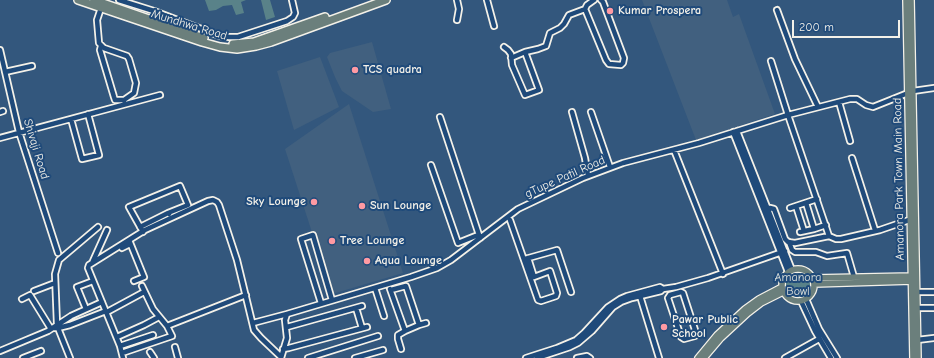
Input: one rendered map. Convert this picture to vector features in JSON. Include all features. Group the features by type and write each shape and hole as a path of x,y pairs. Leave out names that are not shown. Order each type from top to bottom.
{"highway":[{"name":"Mundhwa Road","path":"78,0 100,8 229,44 254,42 372,0"},
{"name":"Mundhwa Road","path":"94,0 207,44 228,49 256,46 270,42 386,0"}],"main road":[{"name":"Amanora Park Town Main Road","path":"906,0 911,92"},
{"name":"Amanora Park Town Main Road","path":"911,0 913,219 912,278 918,340 918,358"},
{"name":"Amanora Park Town Main Road","path":"913,219 917,292 914,308 913,358"},
{"path":"814,281 811,294 804,300 792,300 786,296 782,289 783,279 790,271 798,268 804,270 814,281 912,278"},
{"path":"814,281 854,277 912,278"},
{"path":"698,358 717,335 745,309 759,299 782,289"},
{"path":"704,358 721,338 748,313 782,289"}],"street":[{"path":"119,0 154,11 220,36 229,37 246,35 287,21 293,17 295,13 292,0"},
{"path":"457,0 459,9 457,20"},
{"path":"487,0 494,26"},
{"path":"585,9 606,60 609,64 620,65 623,63 624,58 601,0"},
{"path":"511,58 546,46 550,33 560,28 569,15 585,9 592,1"},
{"path":"100,8 97,20 100,50 114,97 116,100 124,102"},
{"path":"777,10 795,59 818,107"},
{"path":"100,44 127,56 129,59 136,87 134,93 124,102"},
{"path":"504,47 511,54 511,58 524,93 527,95 539,90 539,88 525,52"},
{"name":"Shivaji Road","path":"0,50 19,132 58,253"},
{"path":"771,61 829,236"},
{"path":"5,72 32,66"},
{"name":"gTupe Patil Road","path":"253,323 287,314 332,298 389,284 437,268 451,260 479,236 518,209 610,167 674,150 788,115 853,98 873,107 911,92 934,88"},
{"path":"0,138 72,119 124,102 160,95"},
{"path":"839,102 850,141"},
{"path":"572,112 582,147 588,176"},
{"path":"590,112 610,167"},
{"path":"72,119 82,159 99,155 88,114"},
{"path":"431,166 458,243 479,236 440,117"},
{"path":"735,131 766,210 777,230 790,242 795,243 829,236 832,238 841,239 913,219"},
{"path":"674,150 723,274"},
{"path":"852,158 874,230"},
{"path":"122,248 142,229 168,213 188,205 180,186 129,207 142,229"},
{"path":"790,208 817,199"},
{"path":"142,229 208,201 213,200 217,202 237,260 254,330 281,358"},
{"path":"806,203 814,229"},
{"path":"796,206 802,232 826,225"},
{"path":"168,213 171,218"},
{"path":"510,220 534,276 550,271 557,293 556,296 541,301 538,300 526,259"},
{"path":"54,327 55,274 59,260 98,227"},
{"path":"94,261 107,230"},
{"path":"777,230 782,251 790,271"},
{"path":"321,302 301,239 313,235 332,298"},
{"path":"129,242 94,261 88,267 117,337 123,356 172,336 167,326 153,309 142,286"},
{"path":"129,242 144,277 134,281"},
{"path":"790,242 792,250 795,252 816,252 827,256 846,254 854,277"},
{"path":"526,259 557,250 571,292"},
{"path":"526,358 576,340 613,307 621,302 661,291 663,289 723,274 782,251"},
{"path":"86,309 77,287 93,281"},
{"path":"34,291 55,282"},
{"path":"389,284 405,331"},
{"path":"391,290 406,286 419,326"},
{"path":"537,358 570,347 588,336 608,307 620,299 660,287 663,289"},
{"path":"674,287 676,293"},
{"path":"375,288 384,316"},
{"path":"54,327 70,325 106,311 144,292"},
{"path":"917,292 934,292"},
{"path":"676,293 683,293 696,333 695,336 684,339 681,337 668,298 670,295 676,293"},
{"path":"22,299 30,295 54,327 70,358"},
{"path":"167,326 246,295"},
{"path":"640,296 659,358"},
{"path":"804,300 819,339 831,358"},
{"path":"804,300 819,329 837,358"},
{"path":"0,350 54,327 71,316 102,302"},
{"path":"287,327 362,306"},
{"path":"283,349 365,328 356,308"},
{"path":"914,308 934,308"},
{"path":"281,358 287,338 287,314"},
{"path":"117,337 159,317"},
{"path":"401,349 398,337 400,334 426,323"},
{"path":"120,346 153,335"},
{"path":"308,358 378,336"},
{"path":"918,340 934,338"},
{"path":"785,358 819,339"},
{"path":"175,347 178,358"},
{"path":"23,358 41,350"},
{"path":"355,358 383,350"},
{"path":"150,352 154,358"},
{"path":"577,358 588,357"}],"shaded area":[{"path":"642,0 727,0 733,17 739,14 775,114 696,140"},
{"path":"372,42 391,109 373,112 342,91 327,57 330,53"},
{"path":"320,57 339,107 294,130 277,71"},
{"path":"349,104 403,273 332,294 285,149"}],"green space":[{"path":"205,0 246,0 241,2 244,13 236,15 232,5 223,6 216,10 209,11"},
{"path":"261,0 270,0 275,17 266,20"},
{"name":"Amanora Bowl","path":"793,273 803,273 810,280 810,290 803,297 793,297 786,290 786,280"}],"place":[{"name":"Kumar Prospera","path":"610,11"},
{"name":"TCS quadra","path":"355,70"},
{"name":"Sky Lounge","path":"314,202"},
{"name":"Sun Lounge","path":"362,206"},
{"name":"Tree Lounge","path":"332,241"},
{"name":"Aqua Lounge","path":"367,261"},
{"name":"Pawar Public School","path":"664,327"}]}
